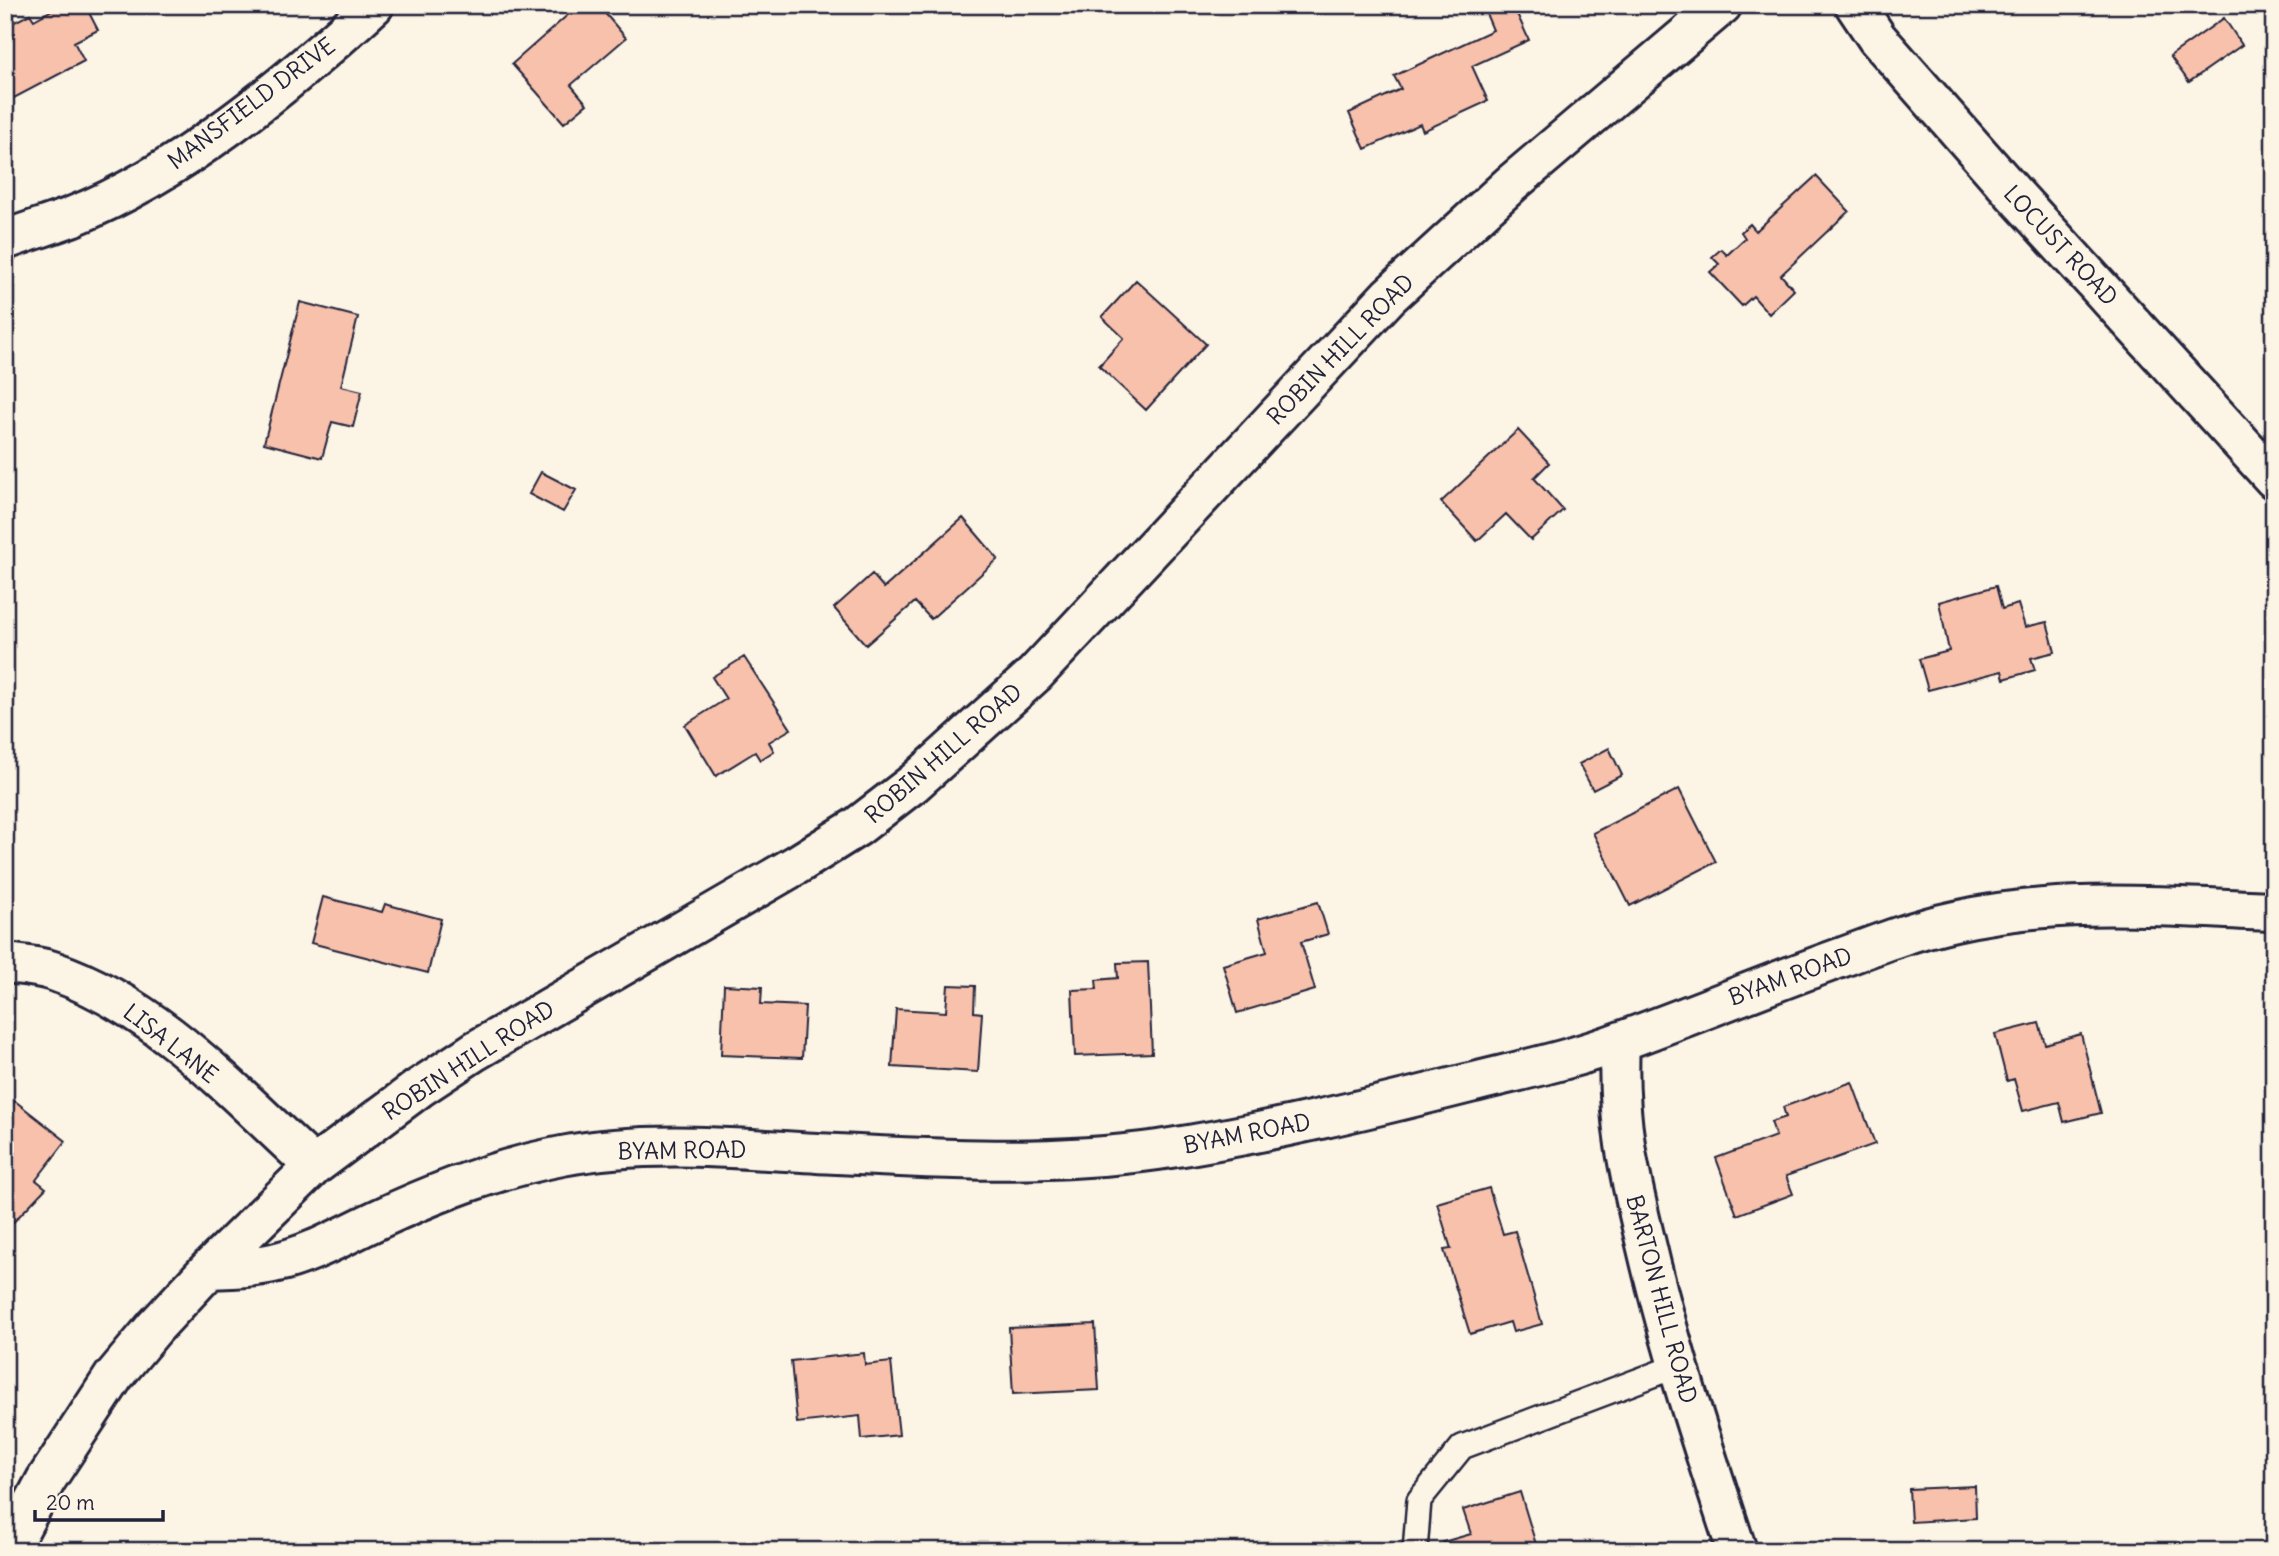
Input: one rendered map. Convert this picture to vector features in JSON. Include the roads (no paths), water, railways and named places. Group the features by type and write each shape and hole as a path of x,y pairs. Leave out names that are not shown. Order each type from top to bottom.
{"street":[{"name":"MANSFIELD DRIVE","path":"5,240 72,216 130,188 187,155 299,72 374,5"},
{"name":"ROBIN HILL ROAD","path":"8,1551 46,1480 114,1377 155,1327 209,1269 314,1166 419,1087 475,1051 798,864 857,827 914,783 1035,674 1389,296 1511,184 1722,5"},
{"name":"LOCUST ROAD","path":"1855,5 1877,38 2014,194 2274,479"},
{"name":"BYAM ROAD","path":"209,1269 272,1264 332,1242 424,1199 505,1168 568,1155 627,1149 688,1148 963,1161 1094,1158 1218,1139 1326,1117 1520,1070 1620,1042 1797,973 1908,933 1955,921 2003,912 2062,906 2124,905 2274,911"},
{"name":"LISA LANE","path":"5,963 51,970 98,990 142,1016 183,1046 314,1166"},
{"name":"BARTON HILL ROAD","path":"1620,1042 1619,1095 1628,1170 1666,1329 1737,1551"}],"lane":[{"path":"1415,1551 1419,1500 1462,1447 1677,1366"}]}
